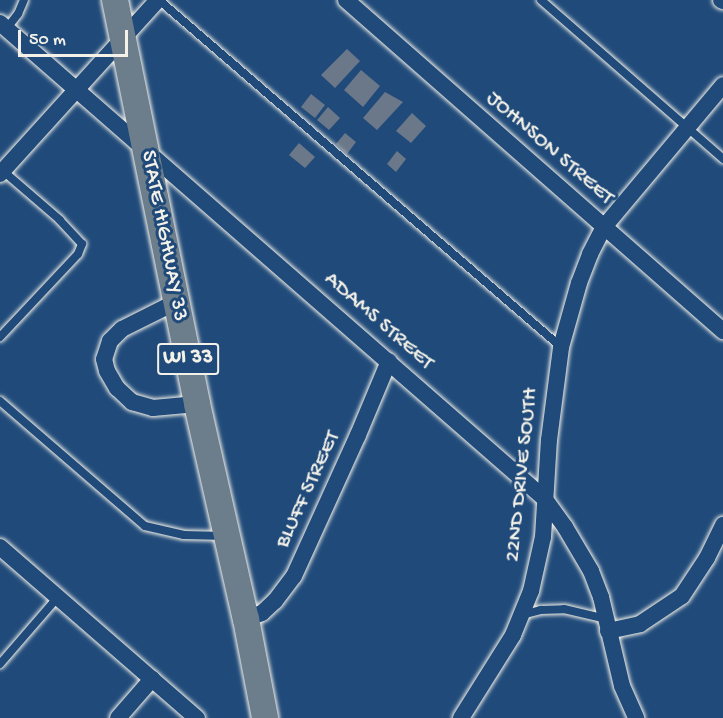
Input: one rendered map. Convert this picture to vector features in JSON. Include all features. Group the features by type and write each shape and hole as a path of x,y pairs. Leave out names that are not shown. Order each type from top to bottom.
{"main road":[{"name":"STATE HIGHWAY 33","path":"115,0 197,404 225,536 246,619 265,718"}],"street":[{"path":"1,171 159,0"},
{"name":"JOHNSON STREET","path":"346,0 723,331"},
{"name":"ADAMS STREET","path":"3,25 544,498 583,556 601,597 622,686 636,718"},
{"name":"22ND DRIVE SOUTH","path":"460,718 522,616 531,591 543,537 544,498 561,347 579,283 604,227 723,85"},
{"path":"176,302 122,329 110,341 104,359 107,371 117,388 132,402 153,408 197,404"},
{"name":"BLUFF STREET","path":"246,619 262,613 275,601 294,576 389,361"},
{"path":"607,625 639,624 682,596 703,565 723,525"},
{"path":"0,547 197,718"},
{"path":"118,718 152,679"}],"lane":[{"path":"3,25 18,14 24,0"},
{"path":"159,0 561,347"},
{"path":"541,0 723,159"},
{"path":"0,337 78,254 82,243 60,220 1,171"},
{"path":"0,401 145,526 184,535 225,536"},
{"path":"0,664 58,597"},
{"path":"522,616 541,610 564,609 607,625"}],"building":[{"path":"347,49 360,61 335,88 321,75"},
{"path":"361,70 380,86 363,107 344,90"},
{"path":"385,92 403,102 377,130 363,118"},
{"path":"311,94 325,105 315,118 301,107"},
{"path":"328,107 340,118 329,130 317,120"},
{"path":"412,113 426,126 411,143 396,131"},
{"path":"345,133 356,142 347,154 336,144"},
{"path":"299,143 315,157 305,168 289,155"},
{"path":"397,151 406,159 396,172 387,164"}]}
